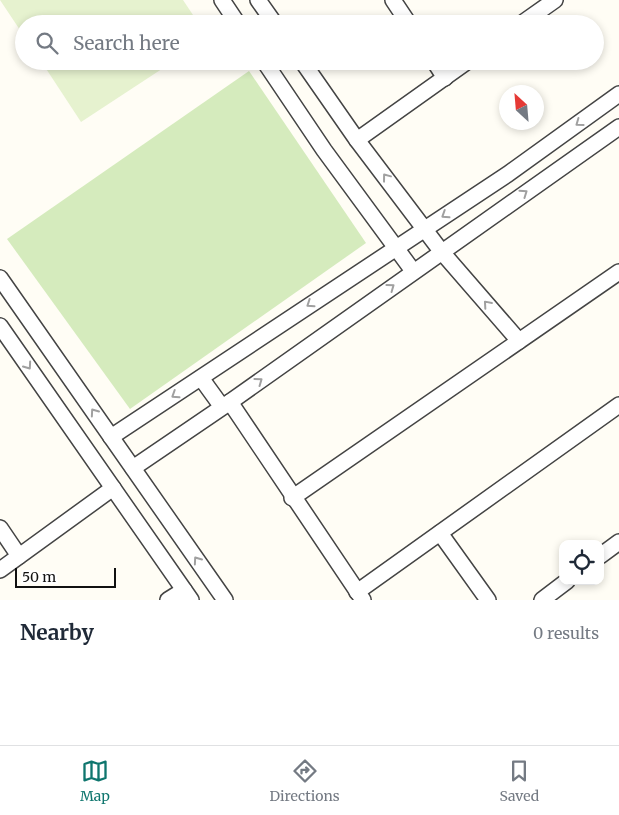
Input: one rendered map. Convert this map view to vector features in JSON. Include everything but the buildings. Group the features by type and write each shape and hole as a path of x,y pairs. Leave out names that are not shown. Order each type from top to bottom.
{"street":[{"path":"222,0 232,15"},
{"path":"258,0 269,15"},
{"path":"393,0 403,15"},
{"path":"534,15 555,0"},
{"path":"270,70 324,150 413,271"},
{"path":"308,70 357,140 441,251 519,341"},
{"path":"440,70 445,78"},
{"path":"357,140 456,70"},
{"path":"111,437 395,247 508,174 619,94"},
{"path":"133,468 226,405 441,251 619,127"},
{"path":"292,498 619,272"},
{"path":"0,278 225,600"},
{"path":"0,326 187,595 168,600"},
{"path":"201,378 226,405 360,596 440,533 617,412"},
{"path":"0,570 113,488"},
{"path":"0,528 19,556"},
{"path":"440,533 488,600"},
{"path":"604,553 619,542"},
{"path":"542,600 562,585"}],"green space":[{"path":"0,0 183,0 193,15 15,15 15,22"},
{"path":"47,70 160,70 81,122"},
{"path":"249,71 366,243 130,409 7,239"}]}
